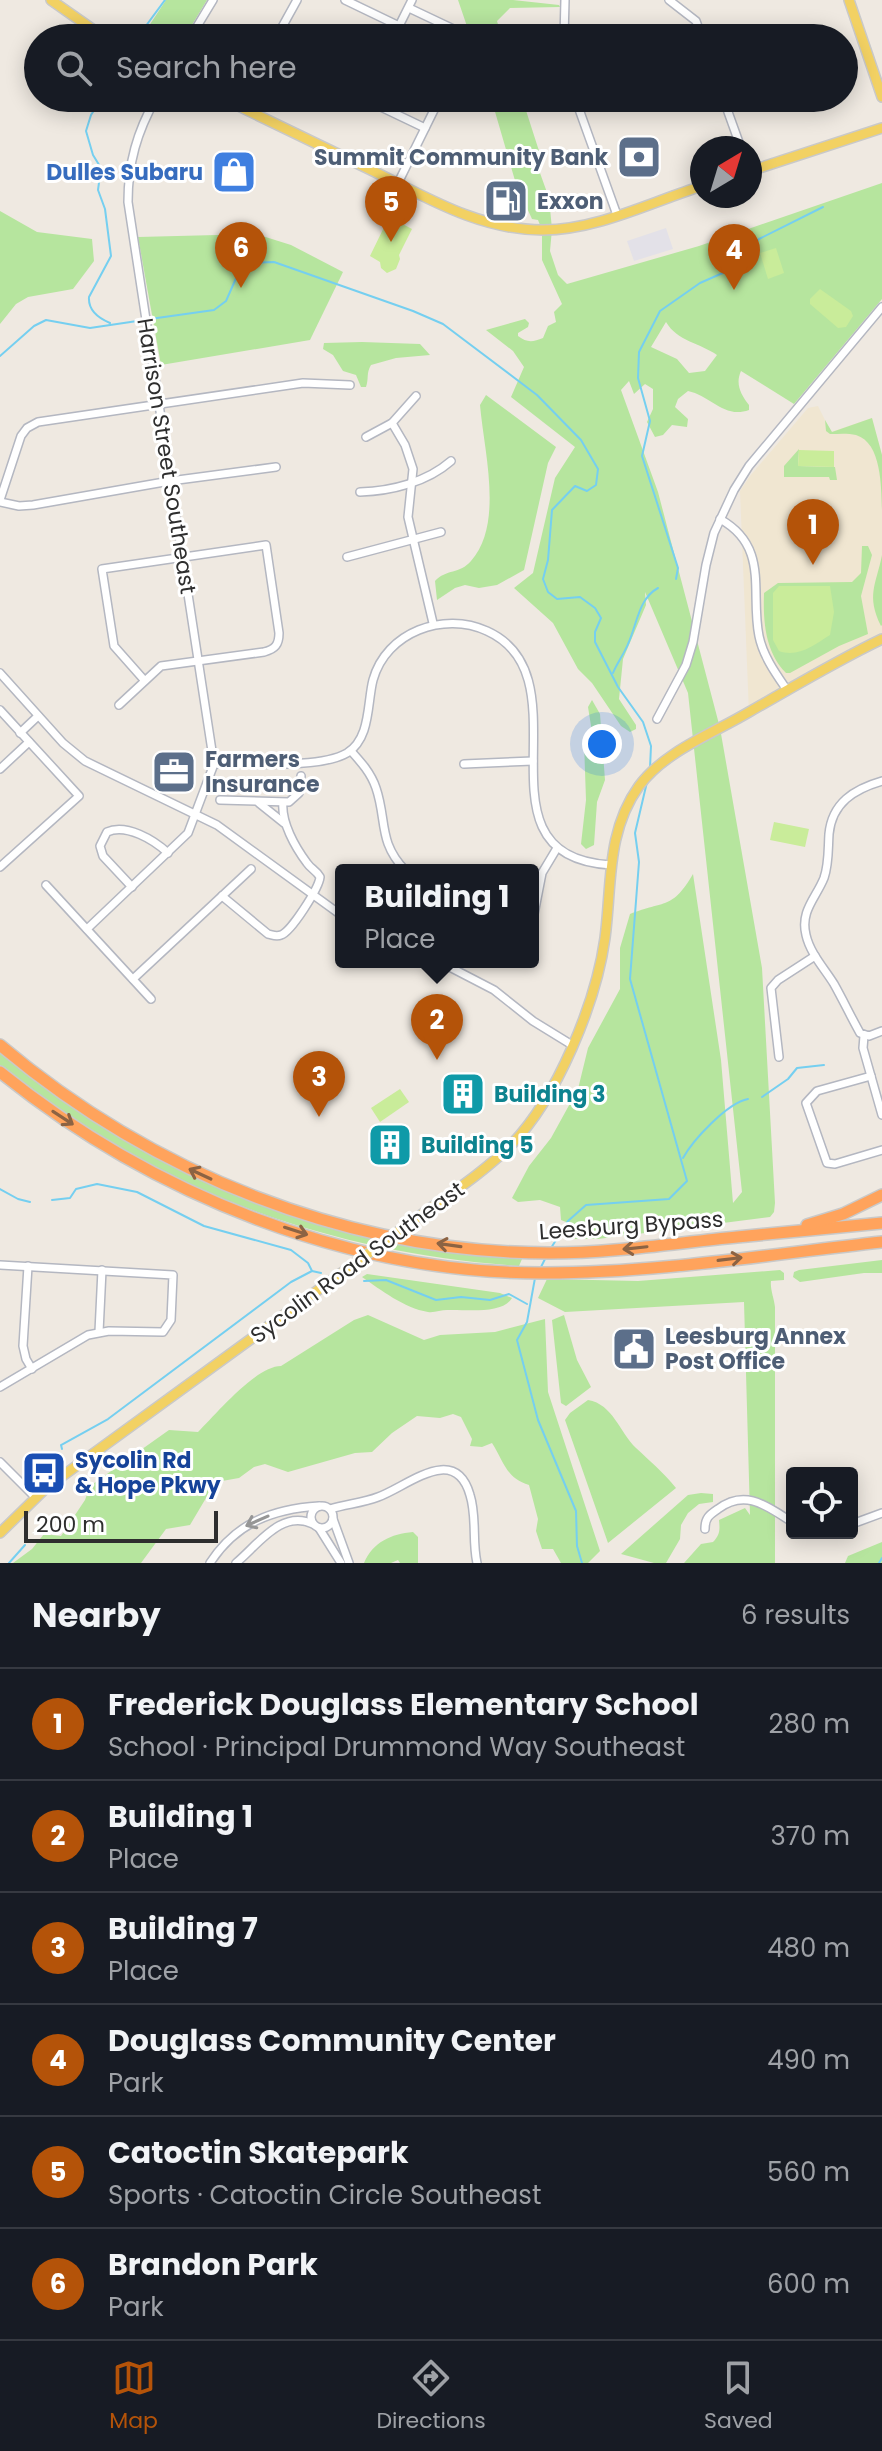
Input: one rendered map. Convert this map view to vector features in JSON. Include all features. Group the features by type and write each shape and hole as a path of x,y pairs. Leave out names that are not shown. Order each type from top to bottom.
{"highway":[{"name":"Leesburg Bypass","path":"0,1045 46,1082 157,1153 231,1188 319,1218 385,1235 527,1253 577,1253 882,1223"},
{"name":"Leesburg Bypass","path":"0,1072 43,1105 113,1150 172,1182 247,1215 379,1254 476,1269 564,1273 614,1271 882,1242"},
{"path":"740,1236 824,1221 882,1195"}],"main road":[{"path":"51,0 85,24"},
{"path":"849,0 857,24"},
{"path":"858,26 882,97"},
{"path":"251,112 455,211 505,226 556,229 617,215 690,190"},
{"path":"762,167 882,128"},
{"name":"Sycolin Road Southeast","path":"0,1533 35,1497 469,1181 511,1145 546,1098 597,983 616,836 629,803 651,772 683,749 882,639"}],"street":[{"path":"198,24 213,0"},
{"path":"284,24 297,0"},
{"path":"345,0 395,24"},
{"path":"564,24 565,0"},
{"path":"669,0 697,24"},
{"path":"400,24 410,4 446,24"},
{"name":"Harrison Street Southeast","path":"87,929 188,833 214,764 128,192 135,144 150,112"},
{"path":"391,112 425,128"},
{"path":"398,183 433,112"},
{"path":"580,112 617,215"},
{"path":"728,112 737,136"},
{"path":"657,719 686,665 693,642 709,548 734,490 749,466 882,307"},
{"path":"276,467 170,481 33,505 0,501 18,440 30,425 303,383 350,385"},
{"path":"366,437 392,423 416,396"},
{"path":"392,423 409,453 413,469 408,517 433,623"},
{"path":"360,492 390,489 433,474 451,461"},
{"path":"720,519 738,532 751,553 756,575 760,640 768,660 787,690"},
{"path":"347,557 441,532"},
{"path":"119,705 145,681 161,666 264,652 277,645 279,633 266,545 102,569 114,646 145,681"},
{"path":"214,764 322,761 351,751 367,722 373,679 396,646 417,630 433,623 453,622 485,630 501,639 517,658 531,689 537,815 547,838 577,860 611,865"},
{"path":"0,673 63,743 95,768 236,837 335,911"},
{"path":"0,710 79,796 0,867"},
{"path":"20,733 38,716"},
{"path":"0,769 29,742"},
{"path":"351,751 370,774 386,842 400,864"},
{"path":"464,764 533,761"},
{"path":"220,800 290,801 299,793 301,776"},
{"path":"864,1036 815,956 804,927 805,913 827,866 832,822 841,803 860,788 882,781"},
{"path":"257,802 285,824"},
{"path":"222,896 268,934 280,936 312,896 320,877 307,863 285,824 283,803"},
{"path":"132,887 103,856 100,846 107,832 118,828 128,830 160,845 168,853"},
{"path":"539,888 542,873 557,848"},
{"path":"133,979 251,869"},
{"path":"46,885 151,999"},
{"path":"779,1057 771,988 815,956"},
{"path":"452,968 494,990 533,1021 572,1045"},
{"path":"864,1036 882,1031"},
{"path":"864,1036 863,1048 882,1115"},
{"path":"871,1076 817,1091 806,1103 827,1163 835,1164 882,1150"},
{"path":"0,1387 77,1340 99,1332 158,1333 167,1329 171,1320 174,1263"},
{"path":"0,1265 173,1275"},
{"path":"28,1266 23,1346 32,1369"},
{"path":"99,1332 102,1270"},
{"path":"0,1462 35,1497"},
{"path":"210,1563 221,1546 239,1530 273,1514 319,1506 330,1509 376,1498 436,1470 452,1470 464,1480 470,1493 477,1563"},
{"path":"705,1529 707,1517 724,1504 742,1499 759,1501 786,1518"},
{"path":"319,1506 311,1515 341,1563"},
{"path":"330,1509 349,1563"},
{"path":"858,1522 882,1513"},
{"path":"236,1563 284,1522 299,1520 326,1528 333,1519"}],"shaded area":[{"path":"666,228 673,249 634,261 627,241"},
{"path":"818,406 831,432 872,418 882,455 882,639 749,713 740,491 808,408"}],"green space":[{"path":"166,0 207,0 192,24 150,24"},
{"path":"458,0 513,0 560,7 510,8 497,21 498,24 466,24"},
{"path":"495,112 526,112 540,154 540,173 549,198 552,229 550,251 558,275 567,284 699,246 882,183 882,299 794,404 741,371 739,385 749,410 732,412 688,391 678,399 675,407 688,419 687,427 672,425 663,435 655,437 647,422 653,409 653,389 645,384 634,394 629,381 621,390 658,492 720,728 762,968 775,1203 770,1217 598,1239 568,1239 576,1226 561,1220 560,1207 540,1200 518,1202 512,1198 578,1089 588,1048 620,989 620,948 630,914 673,899 693,874 721,1060 733,1203 742,1192 688,693 645,592 646,605 623,659 619,699 636,725 636,729 630,732 621,726 592,683 578,669 553,623 514,588 533,573 555,478 575,447 511,397 524,367 513,351 486,330 525,319 528,327 518,336 533,341 543,338 548,326 556,322 554,312 562,304 542,260 542,230 538,220 532,219 516,184","holes":["666,322 682,338 717,355 705,371 689,373 677,359 651,347"]},
{"path":"0,211 37,232 92,239 94,261 73,289 28,297 16,304 0,324"},
{"path":"389,217 412,229 399,255 396,269 387,273 380,262 370,256"},
{"path":"256,234 291,245 343,272 310,340 161,365 138,237"},
{"path":"776,248 784,273 768,279 760,253"},
{"path":"820,289 851,311 853,316 846,327 838,328 810,304 810,299"},
{"path":"324,343 420,344 430,355 396,358 371,365 366,387 361,387 356,375 343,371 333,355 323,349"},
{"path":"486,395 556,447 548,463 524,570 497,585 455,588 437,600 435,581 471,561 481,546 487,528 488,465 480,405"},
{"path":"872,418 882,455 882,510 878,467 871,447 856,435 830,434 826,431 825,420 832,432"},
{"path":"799,449 798,466 835,467 837,480 830,480 829,477 784,477 784,466"},
{"path":"799,450 834,451 834,467 798,466"},
{"path":"862,546 868,546 872,555 861,596 868,634 786,673 770,646 765,625 764,593 778,583 852,582 861,573"},
{"path":"882,555 882,625 881,626 873,598"},
{"path":"779,586 830,586 834,612 830,635 799,652 779,651 773,640 773,593"},
{"path":"592,700 600,714 605,780 597,802 594,845 586,849 581,844 586,800 584,742 592,732 588,707"},
{"path":"774,822 809,829 805,847 770,840"},
{"path":"0,1050 46,1087 99,1123 186,1172 227,1191 389,1243 467,1255 522,1259 519,1266 377,1246 309,1229 243,1207 118,1147 58,1109 0,1065"},
{"path":"400,1089 409,1102 380,1122 371,1108"},
{"path":"882,1260 882,1273 800,1282 793,1277 794,1272 799,1270"},
{"path":"780,1270 784,1273 784,1280 771,1281 775,1307 775,1563 684,1563 701,1544 713,1542 719,1532 719,1520 745,1508 750,1515 744,1302 565,1312 538,1298 547,1279 638,1281"},
{"path":"367,1274 500,1293 512,1298 492,1309 428,1312 393,1298 362,1277"},
{"path":"368,1315 424,1340 440,1335 495,1332 545,1319 548,1392 600,1551 588,1563 561,1563 553,1549 542,1549 529,1485 510,1474 492,1443 482,1447 470,1446 472,1439 461,1417 453,1414 440,1418 417,1416 372,1452 355,1453 288,1472 265,1464 254,1467 239,1478 222,1481 209,1493 190,1525 166,1529 141,1563 13,1563 32,1549 44,1534 61,1536 85,1500 90,1486 169,1430 198,1432 248,1382 271,1368 281,1366 354,1320"},
{"path":"564,1315 577,1360 591,1387 566,1406 561,1403 552,1320"},
{"path":"588,1400 610,1413 630,1442 676,1488 608,1543 565,1420"},
{"path":"713,1494 713,1502 699,1504 688,1513 681,1525 680,1539 666,1563 621,1554 688,1495"},
{"path":"413,1532 418,1537 418,1563 400,1563 398,1560 364,1563 372,1550 384,1540"},
{"path":"882,1542 882,1563 845,1563 848,1556"}],"waterway":[{"path":"147,24 165,0"},
{"path":"93,112 86,131 93,155 101,168 98,190 105,209 111,256 89,302 95,313 110,323"},
{"path":"676,579 678,568 642,456 650,421 638,378 639,352 660,311 700,283 725,272 759,239 823,207"},
{"path":"150,319 214,310 226,301 237,276 248,263 274,262 443,324 537,395 581,440 598,469 596,485 587,491 575,486 552,510 548,560 543,579 548,592 557,599 580,597 595,608 601,618 595,632 595,642 618,687 643,722 651,746 650,768"},
{"path":"0,356 34,326 46,320 90,328 144,320"},
{"path":"613,673 642,606 658,588"},
{"path":"551,1248 568,1221 586,1205 669,1199 687,1181 630,979 639,862 635,833 647,782"},
{"path":"762,1097 788,1079 797,1068 824,1065"},
{"path":"683,1158 711,1123 730,1107 748,1099"},
{"path":"52,1200 70,1198 76,1189 97,1184 137,1192 204,1226 291,1250 308,1263 312,1271 321,1273"},
{"path":"0,1189 30,1202"},
{"path":"540,1269 546,1257"},
{"path":"62,1449 61,1445 108,1419 291,1282 312,1271"},
{"path":"535,1278 527,1322 517,1340 538,1420 576,1511 577,1546 582,1563"},
{"path":"364,1281 386,1280 436,1300 461,1297 490,1300 509,1294 527,1304"},
{"path":"9,1563 25,1545"},
{"path":"879,1563 882,1558"}],"place":[{"name":"Summit Community Bank","path":"639,157"},
{"name":"Dulles Subaru","path":"234,172"},
{"name":"Exxon","path":"506,201"},
{"name":"Catoctin Skatepark","path":"391,242"},
{"name":"Brandon Park","path":"241,288"},
{"name":"Douglass Community Center","path":"734,290"},
{"name":"Frederick Douglass Elementary School","path":"813,565"},
{"name":"Farmers Insurance","path":"174,772"},
{"name":"Building 1","path":"437,1060"},
{"name":"Building 3","path":"463,1094"},
{"name":"Building 7","path":"319,1117"},
{"name":"Building 5","path":"390,1145"},
{"name":"Leesburg Annex Post Office","path":"634,1349"},
{"name":"Sycolin Rd & Hope Pkwy","path":"44,1473"}]}
